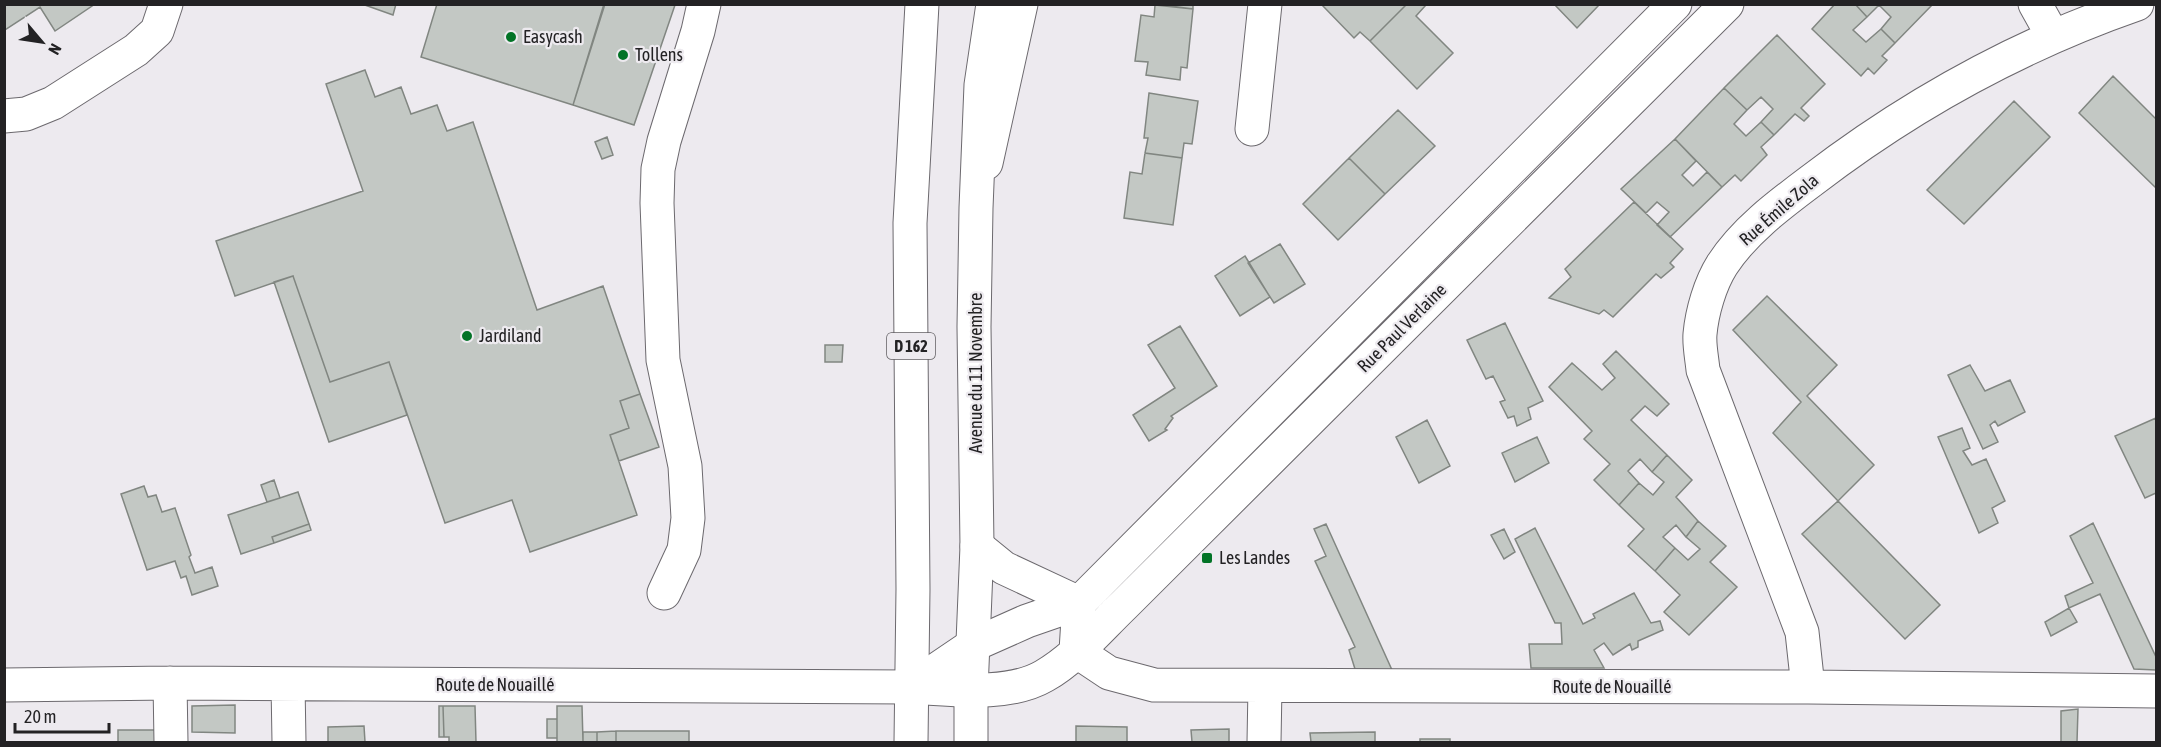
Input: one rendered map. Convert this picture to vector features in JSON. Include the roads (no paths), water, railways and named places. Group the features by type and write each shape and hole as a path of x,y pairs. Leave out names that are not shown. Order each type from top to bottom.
{"street":[{"path":"4,116 26,114 53,103 136,50 157,31 166,4"},
{"path":"664,593 684,550 688,518 686,466 663,360 657,186 663,141 705,4"},
{"name":"D 162","path":"911,742 913,589 910,223 922,4"},
{"name":"Avenue du 11 Novembre","path":"971,742 977,546 974,327 976,208 981,85 993,4"},
{"path":"976,208 1021,4"},
{"path":"1252,129 1266,4"},
{"name":"Rue Paul Verlaine","path":"911,687 971,690 1016,687 1044,677 1076,651 1728,4"},
{"path":"2035,4 2053,36"},
{"name":"Rue Émile Zola","path":"1808,687 1802,632 1703,370 1700,335 1708,296 1722,266 1740,242 1776,208 1857,146 1940,94 2012,55 2053,36 2137,4"},
{"path":"1669,7 1695,36"},
{"name":"Rue Paul Verlaine","path":"973,645 1027,621 1079,603 1669,7"},
{"path":"977,546 1004,568 1079,603 1076,651"},
{"path":"911,687 973,645"},
{"name":"Route de Nouaillé","path":"1076,651 1109,674 1154,685 1808,687 2157,691"},
{"path":"170,683 171,742"},
{"name":"Route de Nouaillé","path":"4,685 170,683 911,687"},
{"path":"288,684 289,742"},
{"path":"1264,742 1265,687"}],"place":[{"name":"Easycash","path":"511,37"},
{"name":"Tollens","path":"623,55"},
{"name":"Jardiland","path":"467,336"},
{"name":"Les Landes","path":"1207,558"}]}
